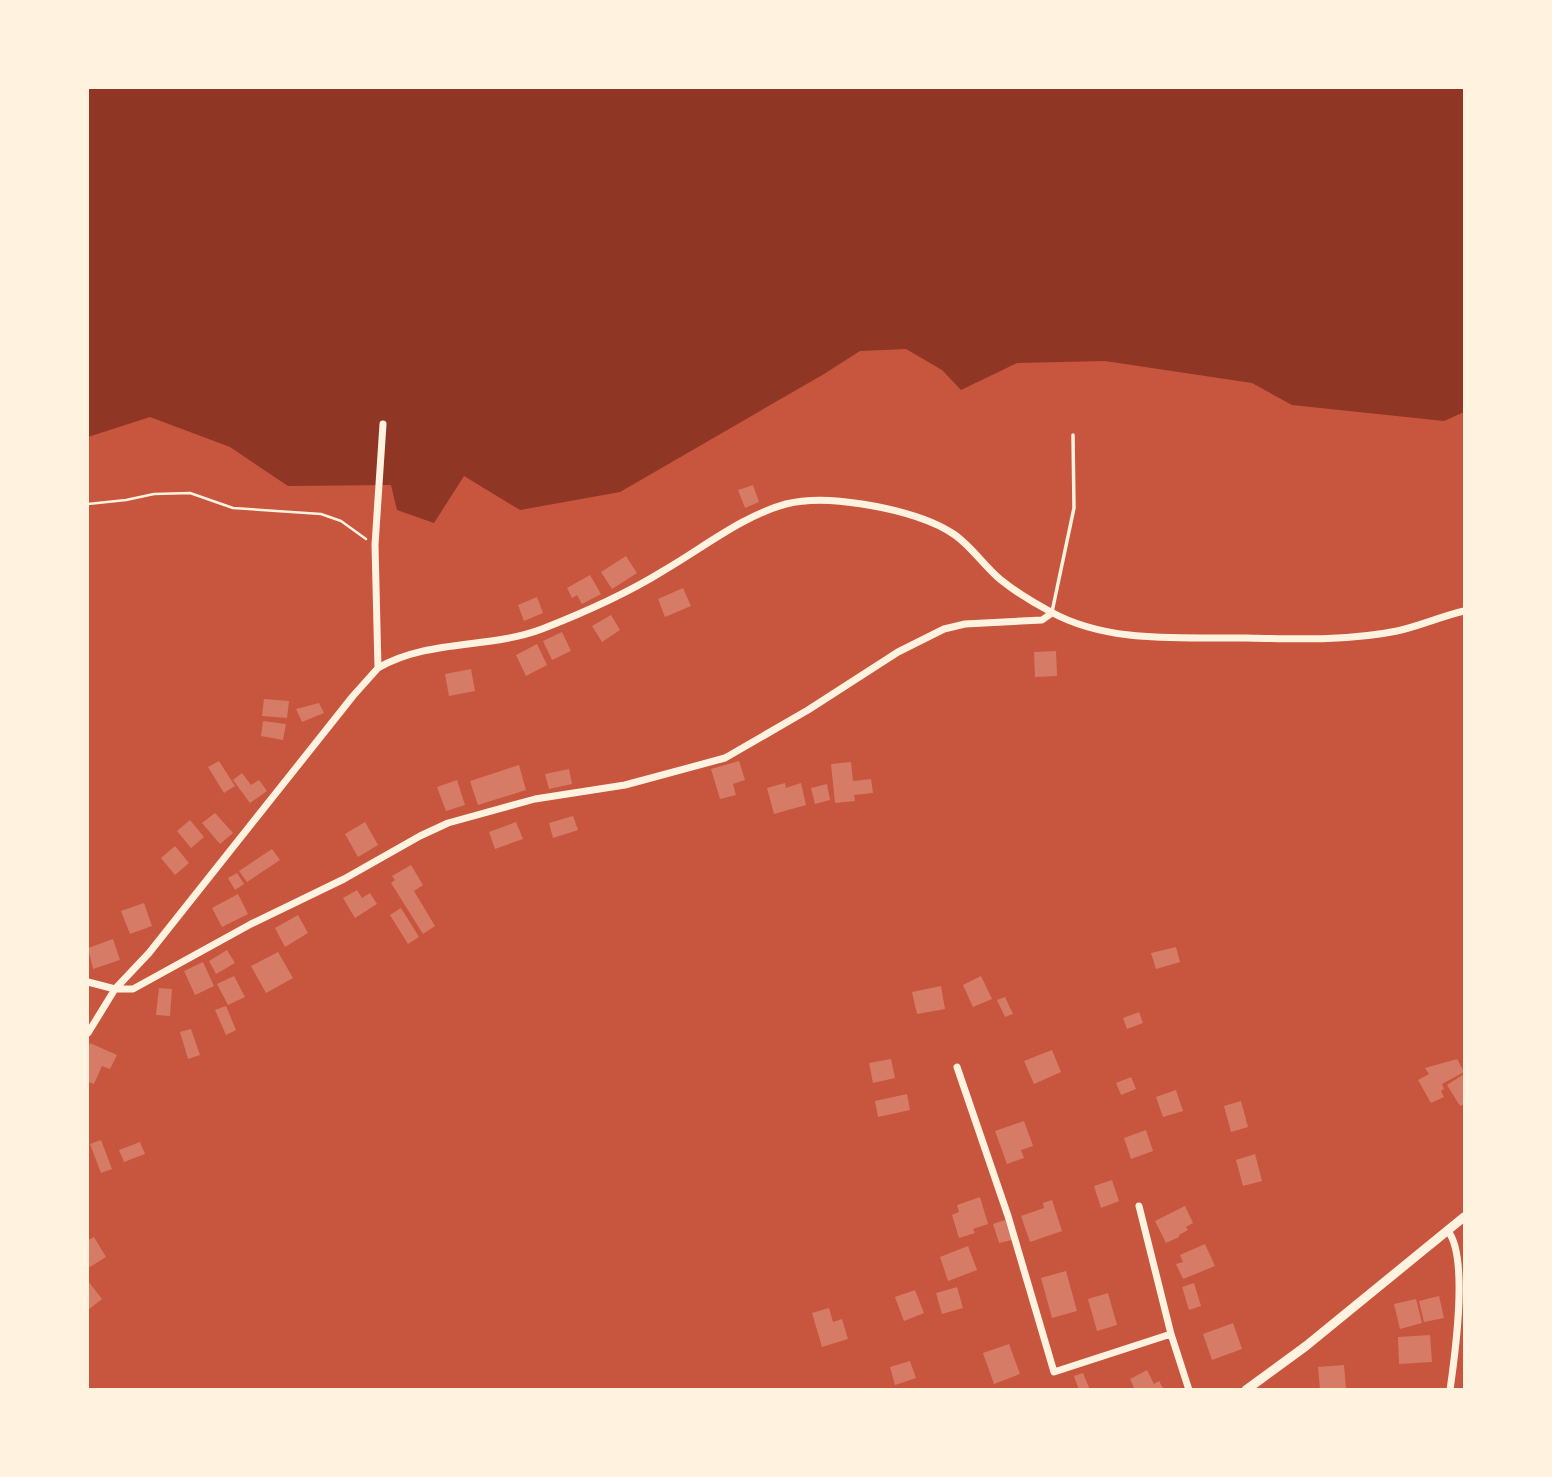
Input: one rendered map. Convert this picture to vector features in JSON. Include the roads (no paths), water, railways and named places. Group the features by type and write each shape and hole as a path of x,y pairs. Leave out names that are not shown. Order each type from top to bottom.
{"street":[{"path":"378,668 375,545 383,424"},
{"path":"88,1033 115,989 149,953 378,668 416,652 509,638 541,629 660,573 743,523 776,508 799,501 859,503 929,522 955,535 1000,580 1052,612 1120,634 1310,639 1399,631 1465,611"},
{"path":"88,982 125,991 141,986 251,924 344,879 448,823 535,799 625,785 725,758 808,710 898,652 944,629 965,624 1042,620 1052,612"},
{"path":"957,1067 1008,1216 1054,1372 1171,1334"},
{"path":"1139,1206 1171,1334 1189,1390"},
{"path":"1245,1390 1306,1346 1465,1217"},
{"path":"1448,1231 1455,1244 1458,1292 1450,1390"}],"lane":[{"path":"1052,612 1074,508 1073,435"}]}
